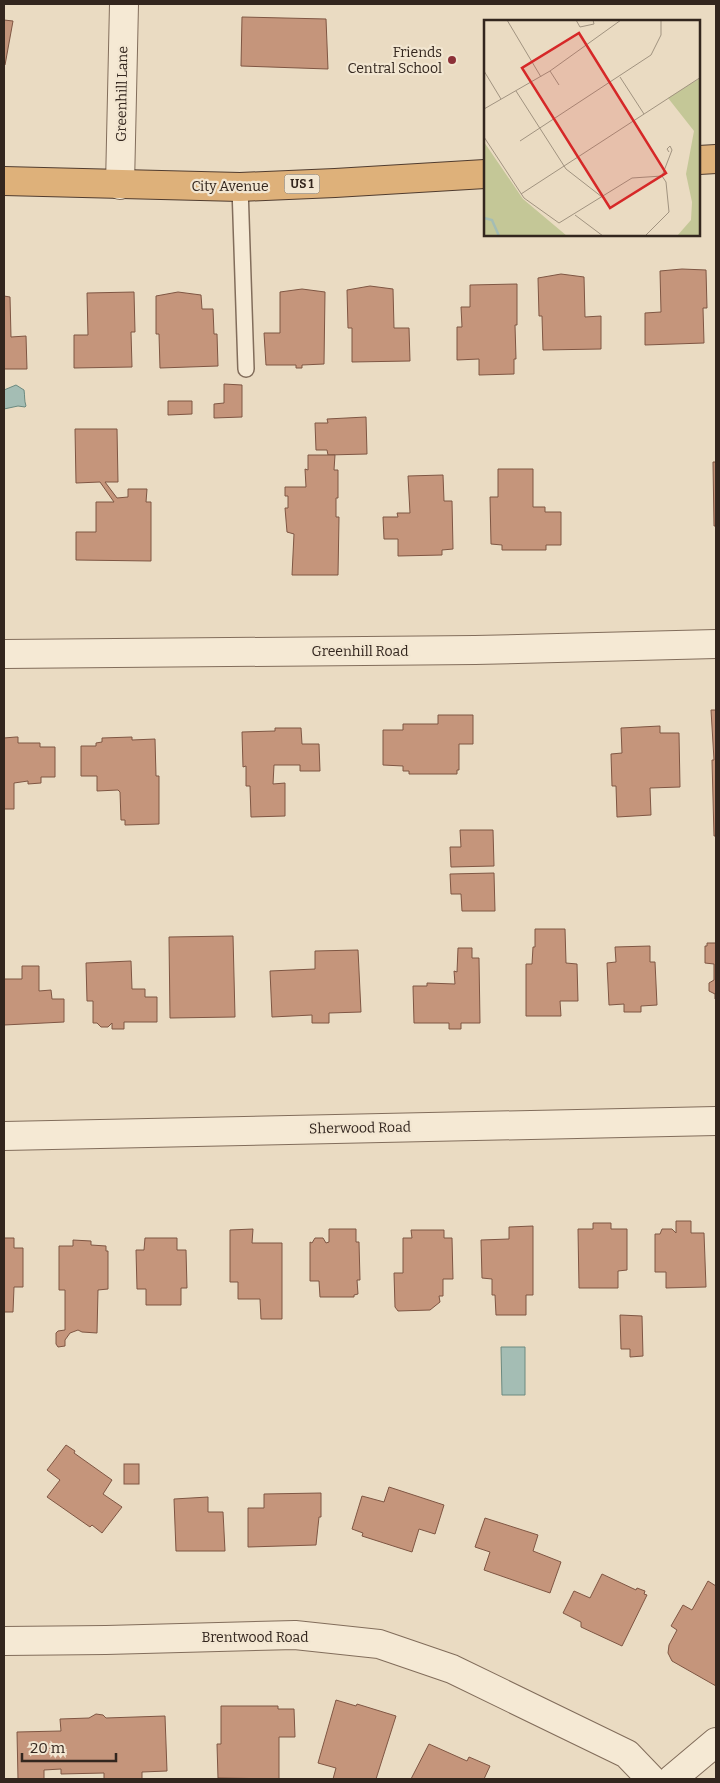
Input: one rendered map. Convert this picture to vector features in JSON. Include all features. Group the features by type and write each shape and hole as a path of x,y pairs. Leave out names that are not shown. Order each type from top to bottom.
{"highway":[{"path":"700,160 716,159"},
{"name":"City Avenue","path":"4,181 240,187 484,174"}],"street":[{"name":"Greenhill Lane","path":"120,185 124,4"},
{"name":"Greenhill Road","path":"4,654 475,650 716,644"},
{"name":"Sherwood Road","path":"4,1136 716,1121"},
{"name":"Brentwood Road","path":"4,1641 295,1635 379,1644 452,1669 627,1754 651,1779"},
{"path":"672,1779 716,1742"}],"lane":[{"path":"240,187 246,369"}],"water":[{"path":"16,385 24,390 26,406 4,409 4,390"},
{"path":"501,1347 525,1347 525,1395 502,1395"}],"building":[{"path":"242,17 326,19 328,69 241,66"},
{"path":"4,20 13,21 5,65 4,64"},
{"path":"682,269 706,270 707,308 703,308 704,343 645,345 645,313 661,312 660,271"},
{"path":"561,274 584,277 585,317 601,316 601,349 543,350 542,316 539,316 538,278"},
{"path":"517,284 514,374 479,375 479,359 457,360 457,327 462,327 461,307 470,307 470,285"},
{"path":"370,286 393,289 394,328 409,328 410,361 352,362 352,328 348,328 347,290"},
{"path":"302,289 325,292 324,364 302,365 302,368 296,368 296,365 266,365 264,333 280,333 280,292"},
{"path":"134,292 135,332 131,332 132,367 74,368 74,335 88,335 87,293"},
{"path":"178,292 201,295 202,309 213,309 214,334 217,334 218,366 160,368 159,334 156,334 156,296"},
{"path":"4,296 10,297 11,337 26,336 27,369 4,369"},
{"path":"224,384 242,385 242,417 214,418 214,404 224,403"},
{"path":"168,401 192,401 192,414 168,415"},
{"path":"366,417 367,454 328,455 327,450 316,450 315,423 328,423 327,419"},
{"path":"75,429 117,429 118,482 105,482 117,498 128,497 128,489 147,489 146,502 151,502 151,561 76,560 76,532 96,532 96,502 114,502 100,482 76,483"},
{"path":"308,455 335,455 334,470 338,470 336,517 339,517 338,575 292,575 294,534 287,532 285,508 288,508 288,496 285,496 285,487 306,487 305,469 308,470"},
{"path":"713,462 716,462 716,526 714,526"},
{"path":"498,469 533,469 533,507 545,507 545,512 561,512 561,545 546,545 546,550 502,550 502,545 491,544 490,497 498,497"},
{"path":"443,475 444,501 452,501 453,549 442,550 442,555 398,556 398,539 384,539 383,517 398,517 397,513 410,513 408,476"},
{"path":"711,710 716,710 716,836 714,836 712,760 714,760"},
{"path":"438,715 473,715 473,744 459,744 459,770 457,770 457,774 409,774 409,771 403,771 403,766 383,765 383,730 403,730 403,724 438,724"},
{"path":"660,726 660,733 679,733 680,787 650,788 651,815 617,817 616,786 612,786 611,754 622,753 621,728"},
{"path":"275,728 301,728 302,744 319,744 320,771 300,771 300,765 274,765 273,784 285,783 285,816 251,817 250,786 246,786 246,766 243,767 242,732 275,731"},
{"path":"18,737 18,743 40,743 40,747 55,747 55,777 41,777 41,783 28,784 28,781 14,783 14,809 4,809 4,738"},
{"path":"132,737 132,740 155,739 156,776 159,776 159,824 125,825 125,820 121,820 120,792 118,790 97,791 97,776 81,776 81,746 96,746 96,743 102,742 102,738"},
{"path":"460,830 493,830 494,866 451,867 450,847 461,847"},
{"path":"494,873 495,911 462,911 461,894 451,894 450,874"},
{"path":"535,929 565,929 566,963 577,964 578,1001 560,1001 561,1016 526,1016 526,964 532,964 533,947 535,947"},
{"path":"233,936 235,1017 170,1018 169,937"},
{"path":"707,943 716,943 716,999 715,994 709,991 709,983 714,980 714,964 705,963 705,946 707,946"},
{"path":"650,946 650,962 655,962 657,1005 641,1006 641,1012 624,1012 624,1004 609,1005 607,963 616,962 615,947"},
{"path":"458,948 472,948 472,958 479,958 480,1023 461,1023 461,1029 449,1029 449,1023 414,1023 413,986 427,986 427,983 455,984 454,971 457,972"},
{"path":"358,950 361,1012 329,1013 329,1023 312,1023 312,1015 272,1017 270,971 315,969 315,951"},
{"path":"131,961 132,989 145,989 145,997 157,997 157,1022 124,1022 124,1029 112,1029 112,1023 108,1027 101,1027 97,1023 93,1023 93,1001 87,1001 86,963"},
{"path":"22,966 39,966 39,991 51,990 52,999 64,999 64,1022 4,1025 4,979 22,979"},
{"path":"676,1221 691,1221 691,1233 704,1233 706,1287 666,1288 666,1272 655,1272 655,1234 660,1234 662,1229 672,1229 676,1233"},
{"path":"593,1223 611,1223 611,1229 627,1229 627,1270 618,1271 618,1288 579,1288 578,1229 593,1229"},
{"path":"533,1226 533,1295 526,1295 526,1315 496,1315 495,1295 492,1295 492,1279 482,1278 481,1240 509,1239 509,1227"},
{"path":"253,1229 252,1243 282,1243 282,1319 261,1319 260,1299 238,1299 238,1282 230,1282 230,1230"},
{"path":"329,1229 356,1229 356,1242 359,1242 360,1280 357,1280 358,1294 354,1295 354,1297 320,1297 319,1281 310,1281 310,1242 312,1243 315,1238 323,1238 326,1243 329,1242"},
{"path":"411,1230 444,1230 444,1238 452,1238 453,1279 443,1279 443,1296 439,1296 440,1302 430,1310 398,1311 395,1307 394,1273 403,1273 403,1238 412,1238"},
{"path":"4,1238 14,1238 14,1248 23,1248 23,1287 14,1287 13,1312 4,1312"},
{"path":"145,1238 177,1238 177,1250 186,1250 187,1288 181,1288 181,1305 146,1305 146,1289 137,1289 136,1250 144,1250"},
{"path":"73,1240 91,1241 91,1245 106,1246 106,1251 108,1251 108,1289 98,1290 97,1333 78,1330 70,1333 65,1340 65,1346 58,1347 56,1344 56,1333 65,1330 65,1290 59,1290 59,1246 73,1246"},
{"path":"620,1315 642,1316 643,1356 630,1357 630,1349 621,1349"},
{"path":"66,1445 75,1451 74,1453 112,1480 103,1494 122,1507 102,1533 92,1525 90,1527 47,1497 60,1480 47,1470"},
{"path":"124,1464 139,1464 139,1484 124,1484"},
{"path":"389,1487 444,1505 435,1534 419,1529 412,1552 362,1536 363,1533 352,1529 362,1496 384,1502"},
{"path":"321,1493 321,1517 319,1517 316,1545 248,1547 248,1508 264,1508 264,1494"},
{"path":"208,1497 208,1512 223,1512 225,1551 176,1551 174,1499"},
{"path":"485,1518 538,1535 533,1551 561,1562 550,1593 484,1570 490,1552 475,1547"},
{"path":"602,1574 636,1590 637,1588 645,1591 644,1594 647,1595 622,1646 581,1627 581,1622 563,1613 574,1591 590,1598"},
{"path":"708,1581 716,1586 716,1686 672,1661 668,1653 669,1645 677,1630 671,1626 683,1605 692,1610"},
{"path":"336,1700 356,1706 357,1704 396,1716 376,1779 333,1779 336,1768 318,1763"},
{"path":"221,1706 278,1706 278,1709 294,1709 295,1737 279,1737 279,1779 218,1778 217,1744 221,1744"},
{"path":"96,1714 103,1715 106,1718 165,1716 167,1771 142,1772 142,1779 104,1779 104,1773 61,1774 61,1769 44,1770 44,1779 18,1779 17,1732 61,1731 60,1719 89,1718"},
{"path":"429,1744 467,1761 469,1757 490,1766 484,1779 411,1779"}],"place":[{"name":"Friends Central School","path":"452,60"}]}
